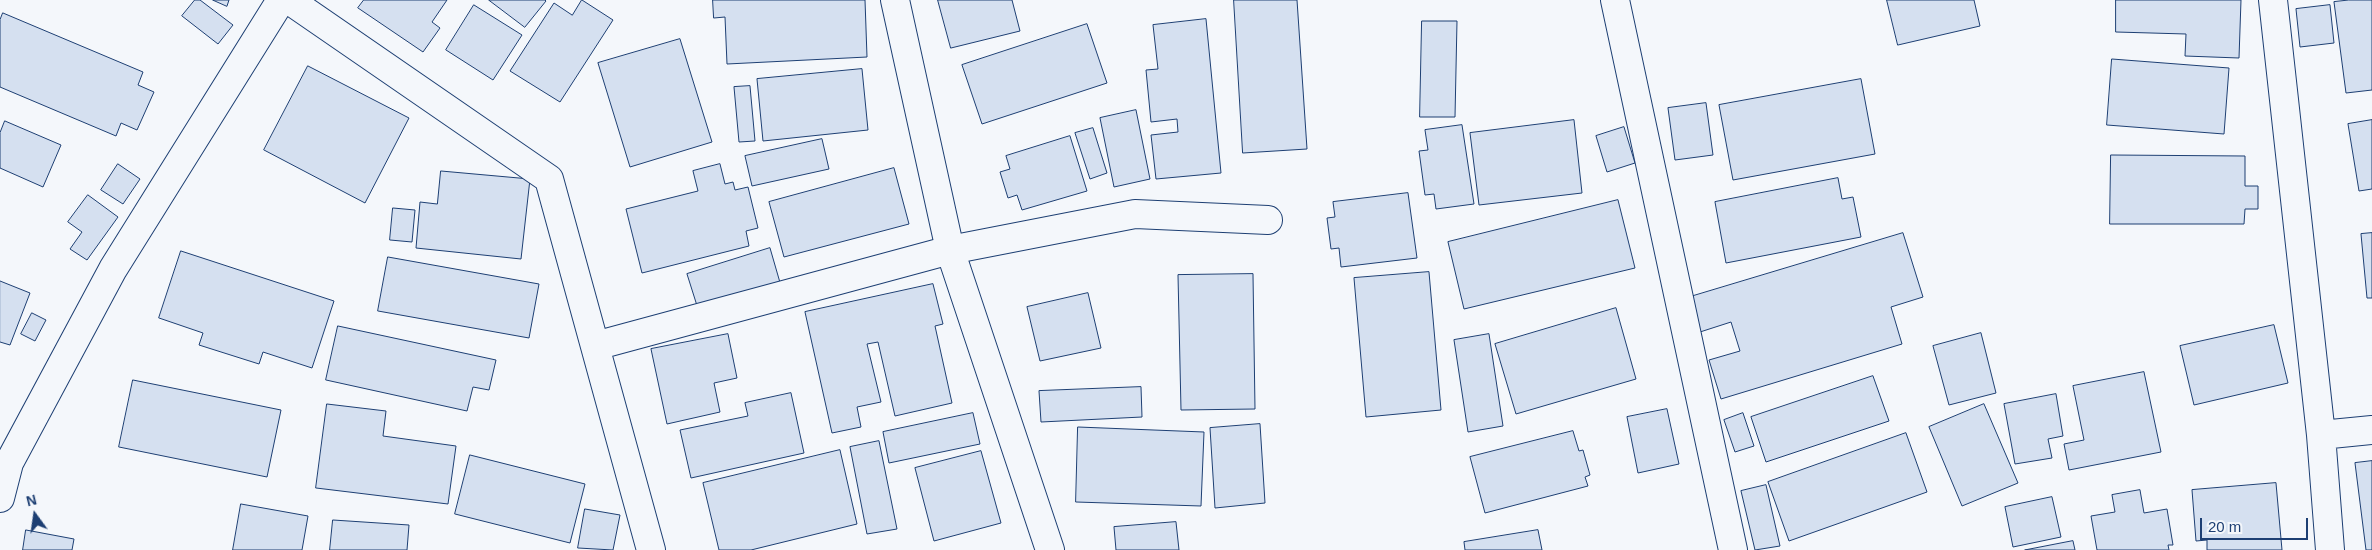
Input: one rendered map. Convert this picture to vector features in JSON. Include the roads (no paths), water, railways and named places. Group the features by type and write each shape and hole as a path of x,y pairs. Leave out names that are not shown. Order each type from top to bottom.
{"street":[{"path":"0,498 9,463 113,269 281,0"},
{"path":"289,0 549,179 651,550"},
{"path":"895,0 950,250 1050,550"},
{"path":"1615,0 1733,550"},
{"path":"2273,0 2321,435 2330,550"},
{"path":"595,346 950,250 1135,214 1268,220"},
{"path":"2321,435 2372,430"}]}
